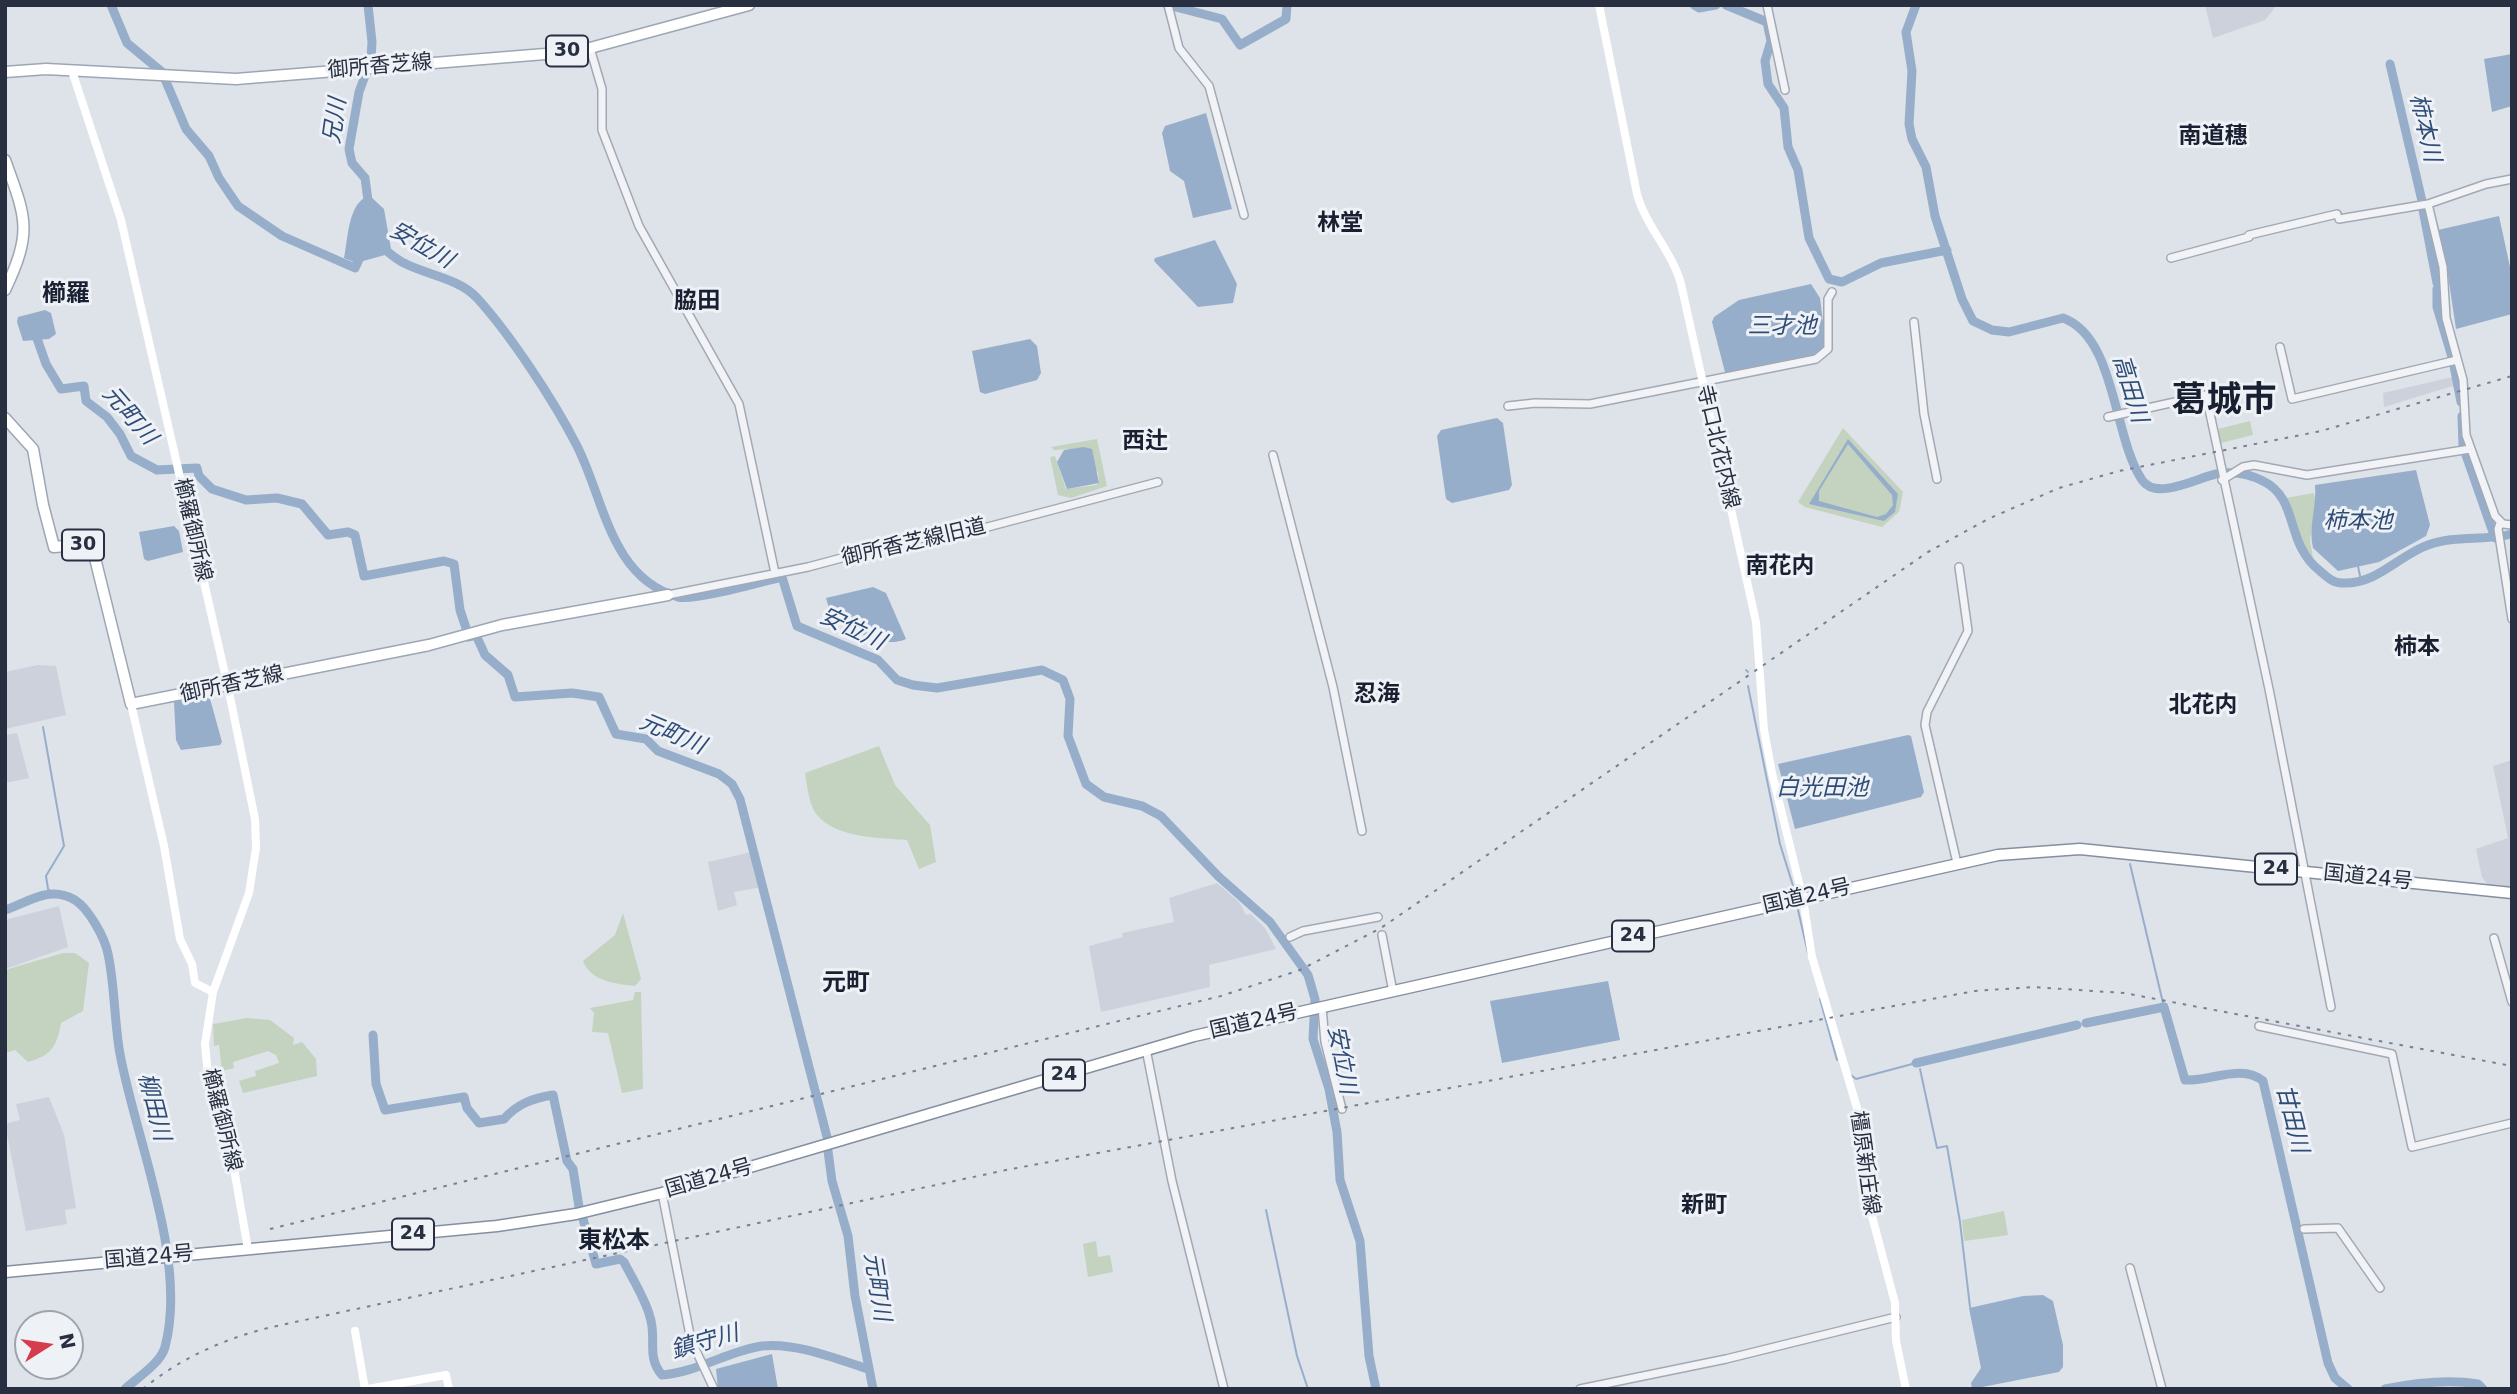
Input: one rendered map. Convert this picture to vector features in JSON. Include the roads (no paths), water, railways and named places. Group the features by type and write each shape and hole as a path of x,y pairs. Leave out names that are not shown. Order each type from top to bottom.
{"main road":[{"name":"御所香芝線","path":"5,72 46,69 236,79 380,67 590,48 749,5"},
{"name":"寺口北花内線","path":"1599,5 1637,194 1646,219 1678,274 1703,382 1756,622 1767,749 1802,899"},
{"name":"櫛羅御所線","path":"72,71 121,220 250,787 256,848 246,908 213,992 206,1023 206,1065 213,1103 234,1169 248,1248"},
{"path":"5,160 25,220 21,254 5,290"},
{"name":"30","path":"5,418 33,449 54,547 87,544 93,550 131,704"},
{"name":"御所香芝線","path":"131,704 228,687 429,645 468,634 668,595"},
{"path":"131,704 164,846 180,939 192,964 195,984 213,992"},
{"name":"国道24号","path":"5,1272 497,1226 576,1214 662,1193 1146,1049 1316,1008 1998,855 2080,849 2512,893"},
{"name":"橿原新庄線","path":"1802,899 1812,957 1863,1128 1864,1186 1885,1258 1896,1317 1896,1341 1906,1389"},
{"path":"355,1331 367,1389 446,1374 449,1389"}],"street":[{"path":"1767,5 1785,90"},
{"path":"1169,7 1179,48 1209,86 1244,215"},
{"path":"590,48 602,89 601,130 639,226 742,415 775,573"},
{"path":"2171,258 2249,236 2338,217 2428,204 2486,184 2512,179"},
{"path":"2428,204 2443,267 2446,317 2464,389 2466,435 2499,526 2512,619"},
{"path":"1508,406 1535,403 1591,404 1800,363 1824,355 1829,345 1828,299 1832,292"},
{"path":"1914,322 1924,415 1937,479"},
{"path":"2280,347 2292,400 2457,360"},
{"path":"2109,417 2206,395 2219,466 2269,689 2331,1007"},
{"path":"2222,480 2243,467 2265,465 2304,475 2470,449"},
{"path":"1273,454 1328,665 1362,831"},
{"name":"御所香芝線旧道","path":"668,595 775,573 890,544 980,528 1158,482"},
{"path":"2499,526 2512,525"},
{"path":"1957,863 1925,718 1968,631 1959,567"},
{"path":"1290,937 1303,931 1378,917"},
{"path":"1382,935 1393,992"},
{"path":"2494,938 2512,1002"},
{"path":"1316,1008 1342,1109"},
{"path":"2259,1026 2392,1054 2412,1147 2512,1123"},
{"path":"1146,1049 1172,1181 1223,1389"},
{"path":"662,1193 686,1321 714,1389"},
{"path":"2304,1229 2338,1228 2380,1288"},
{"path":"2130,1268 2162,1389"},
{"path":"1580,1389 1727,1359 1896,1317"}],"water":[{"path":"2512,54 2512,106 2492,112 2484,59"},
{"path":"1206,113 1232,209 1193,218 1184,181 1170,171 1162,133 1165,126"},
{"path":"370,196 384,209 391,249 385,255 356,263 344,258 348,232 357,205"},
{"path":"2499,216 2512,276 2512,314 2456,329 2445,255 2438,230"},
{"path":"1215,240 1237,284 1233,303 1198,307 1154,261 1155,258"},
{"name":"三才池","path":"1811,284 1820,298 1826,346 1817,355 1726,376 1712,322 1714,317 1739,300"},
{"path":"45,310 51,313 56,334 49,339 23,341 18,317"},
{"path":"1030,339 1037,346 1041,373 1037,380 985,394 980,392 972,351"},
{"path":"1497,418 1503,423 1512,485 1509,490 1452,503 1446,499 1437,436 1441,430"},
{"path":"1848,439 1898,494 1895,512 1884,521 1809,504","holes":["1848,444 1892,495 1893,505 1886,514 1877,517 1819,501 1819,491"]},
{"path":"1084,447 1092,449 1099,483 1067,489 1057,462 1064,450"},
{"name":"柿本池","path":"2416,470 2430,525 2426,536 2379,562 2338,571 2313,548 2311,532 2315,485"},
{"path":"174,526 179,531 183,552 148,561 144,559 139,532"},
{"path":"873,587 886,593 906,639 897,642 878,640 832,619 826,598"},
{"path":"209,695 222,742 220,745 181,750 176,740 174,702"},
{"name":"白光田池","path":"1911,736 1924,792 1921,797 1795,829 1778,764"},
{"path":"1608,981 1620,1040 1502,1063 1490,1001"},
{"path":"2043,1295 2053,1301 2063,1345 2063,1367 2059,1372 1972,1389 1971,1383 1981,1368 1969,1308 2023,1296"},
{"path":"772,1354 778,1389 718,1389 716,1369"}],"waterway":[{"name":"安位川","path":"111,5 127,43 162,72 186,129 209,156 219,178 238,206 282,236 355,268 361,255"},
{"name":"兄川","path":"368,5 371,59 359,92 349,149 352,163 365,178 369,208"},
{"name":"高田川","path":"1168,5 1222,19 1240,45 1286,19 1287,5"},
{"name":"高田川","path":"1694,5 1699,8 1716,5"},
{"name":"高田川","path":"1726,5 1767,22 1771,41 1765,61 1768,84 1784,108 1788,147 1798,170 1809,238 1829,279 1842,282 1881,263 1947,250"},
{"name":"高田川","path":"1916,5 1906,32 1912,71 1909,124 1912,139 1926,167 1935,216 1962,299 1973,321 1992,330 2009,332 2063,318 2080,329 2094,345 2104,366 2132,461 2148,486 2167,488 2228,473 2246,474 2263,481 2275,489 2282,499 2301,548 2309,560 2339,583 2366,579 2417,550 2438,542 2512,534"},
{"name":"柿本川","path":"2390,64 2422,201"},
{"name":"柿本川","path":"2423,210 2437,283"},
{"name":"安位川","path":"380,245 402,262 462,286 490,313 531,368 567,427 623,554 637,572 655,587 678,597 686,597 713,594 782,577 797,626 878,660 897,680 913,685 937,688 1042,670 1063,680 1070,699 1068,736 1086,784 1104,797 1142,806 1161,816 1218,876 1270,922 1308,975 1315,999 1313,1039 1329,1089 1337,1132 1340,1180 1360,1241 1369,1356 1376,1389"},
{"name":"柿本川","path":"2437,289 2437,307 2452,357"},
{"name":"元町川","path":"34,330 46,364 61,389 84,386 86,401 107,417 120,434 131,456 157,470 197,468 199,476 212,489 246,500 277,498 302,504 328,535 348,532 355,535 364,576 444,561 454,564 460,610 469,637 476,635 485,655 508,675 515,697 572,693 599,697 616,734 646,739 658,751 719,774 732,784 740,799 827,1137"},
{"name":"柿本川","path":"2454,366 2461,402"},
{"name":"柿本川","path":"2462,416 2463,446"},
{"name":"柿本川","path":"2466,455 2495,538"},
{"path":"2358,566 2361,581"},
{"path":"1748,686 1780,844 1794,889"},
{"path":"43,727 64,846 46,876 48,889 55,894"},
{"path":"2130,864 2164,1007"},
{"name":"柳田川","path":"5,910 39,896 66,896 80,904 91,917 108,954 120,1054 157,1200 170,1277 170,1313 163,1353 125,1389"},
{"path":"1798,910 1808,953"},
{"path":"1820,999 1837,1060"},
{"name":"甘田川","path":"2086,1023 2164,1007 2185,1080 2235,1073 2255,1076 2263,1081 2328,1363 2335,1378 2348,1389"},
{"name":"甘田川","path":"1916,1063 2077,1025"},
{"name":"鎮守川","path":"373,1035 376,1084 385,1110 464,1097 467,1108 479,1123 504,1119 526,1102 553,1095 567,1161 573,1169 579,1207"},
{"path":"1851,1075 1856,1079 1916,1063"},
{"path":"1920,1069 1937,1148 1947,1146 1960,1222 1970,1307"},
{"name":"元町川","path":"828,1151 832,1181 848,1236 855,1296 873,1389"},
{"path":"1266,1210 1297,1356 1308,1389"},
{"name":"鎮守川","path":"583,1219 596,1264 620,1259 638,1289 648,1310 652,1325 654,1361 662,1375 688,1370 737,1352 775,1345 816,1352 868,1369"},
{"name":"甘田川","path":"2385,1389 2443,1382 2478,1384 2483,1389"}],"railway":[{"path":"270,1229 1221,996 1300,970 1381,928 1928,552 1988,519 2059,488 2119,471 2321,431 2512,376"},
{"path":"143,1389 204,1350 272,1327 1006,1170 1975,991 2033,987 2124,993 2512,1066"}],"district":[{"name":"南道穗","path":"2213,137"},
{"name":"林堂","path":"1340,224"},
{"name":"櫛羅","path":"66,295"},
{"name":"脇田","path":"697,302"},
{"name":"葛城市","path":"2224,402"},
{"name":"西辻","path":"1145,442"},
{"name":"南花内","path":"1780,567"},
{"name":"柿本","path":"2417,648"},
{"name":"忍海","path":"1377,695"},
{"name":"北花内","path":"2203,706"},
{"name":"元町","path":"846,984"},
{"name":"新町","path":"1704,1206"},
{"name":"東松本","path":"614,1242"}]}
